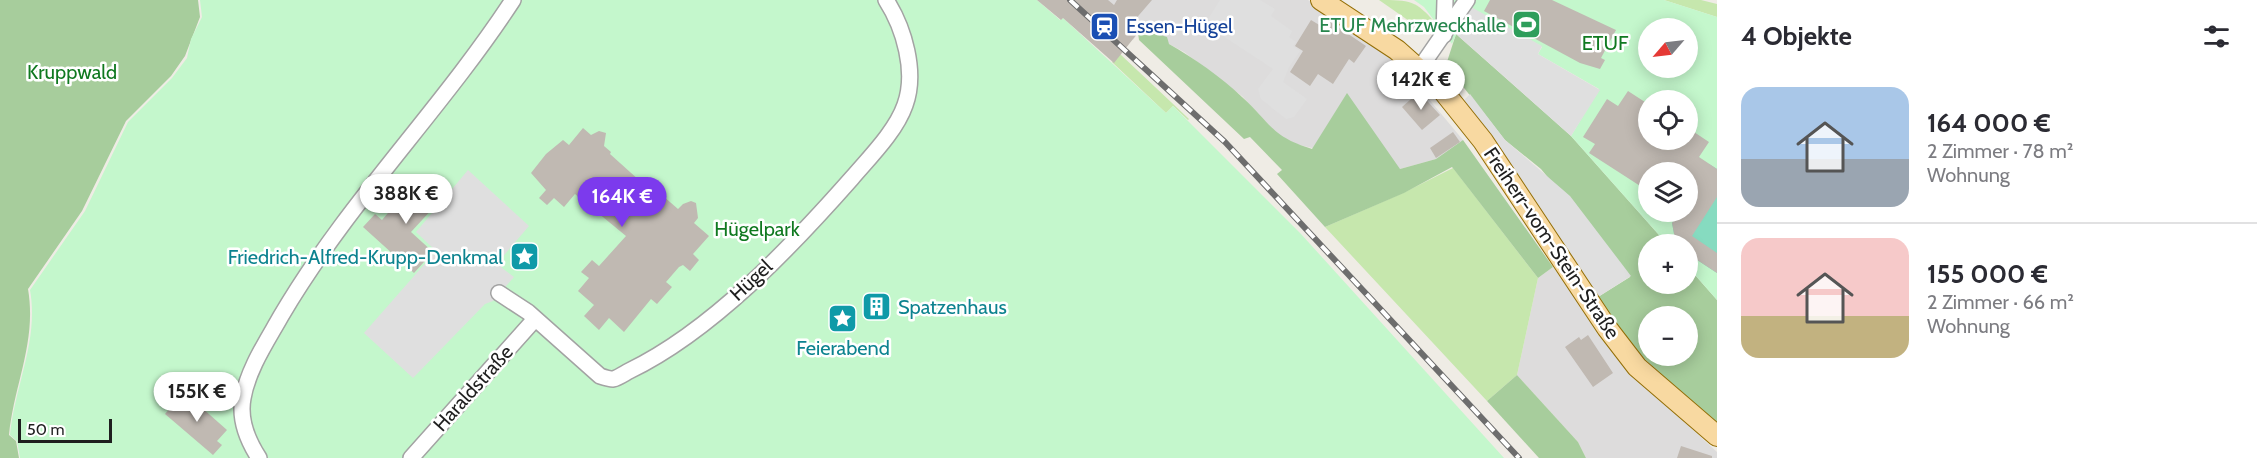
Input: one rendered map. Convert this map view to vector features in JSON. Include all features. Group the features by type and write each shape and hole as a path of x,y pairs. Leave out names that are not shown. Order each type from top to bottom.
{"main road":[{"name":"Freiherr-vom-Stein-Straße","path":"1321,0 1420,68 1457,107 1483,141 1607,328 1637,367 1717,436"}],"lane":[{"path":"260,458 246,431 242,404 260,353 310,269 337,231 447,92 513,0"},
{"name":"Hügel","path":"499,294 535,319 600,376 613,379 656,357 679,342 757,275 850,180 896,123 909,92 906,54 896,19 886,0"},
{"path":"1420,68 1444,34 1445,7 1467,0"},
{"name":"Haraldstraße","path":"411,458 535,319"}],"shaded area":[{"path":"1092,0 1308,0 1416,69 1417,85 1463,140 1436,159 1400,169 1287,142 1242,96 1184,52 1141,29 1133,40"},
{"path":"1220,0 1260,0 1275,9 1271,16 1292,31 1289,37 1296,42 1293,46 1300,51 1289,67 1283,82 1307,99 1294,117 1286,119 1261,99 1258,89 1273,69 1205,24"},
{"name":"ETUF","path":"1471,7 1542,46 1538,54 1600,90 1571,136 1456,34"},
{"path":"1470,94 1505,140 1570,196 1631,276 1598,297 1464,100"},
{"path":"468,170 529,226 500,260 502,268 514,277 493,301 485,304 413,378 364,333 436,251 416,232"},
{"path":"1553,267 1627,369 1717,452 1717,458 1586,458 1578,442 1517,375 1538,278"}],"green space":[{"name":"Kruppwald","path":"0,0 198,0 200,17 185,56 171,76 126,121 82,211 28,289 30,327 9,435 16,441 19,458 0,458"},
{"name":"Hügelpark","path":"200,0 1037,0 1060,20 1063,18 1166,113 1173,106 1301,234 1504,458 20,458 17,441 10,435 29,345 32,309 30,290 85,211 128,122 172,78 187,58 191,39 202,17"},
{"path":"1379,0 1412,3 1423,10 1436,24 1412,23"},
{"name":"ETUF","path":"1414,0 1664,0 1717,17 1717,300 1698,278 1698,234 1658,234 1647,222 1698,222 1698,162 1638,162 1638,211 1571,136 1599,89 1538,54 1542,47 1463,19 1452,44 1424,7"},
{"path":"1664,0 1701,0 1717,4 1717,17"},
{"path":"1141,29 1167,37 1169,44 1225,82 1279,134 1312,149 1347,93 1400,169 1436,159 1463,140 1553,267 1538,278 1452,167 1404,193 1325,227 1277,174 1282,170 1250,137 1244,139 1139,40 1138,33"},
{"path":"1456,34 1571,136 1638,211 1638,222 1647,222 1658,234 1638,234 1638,294 1698,294 1698,278 1717,300 1717,424 1652,366 1698,366 1698,306 1638,306 1638,353 1630,346 1598,297 1630,277 1541,169 1505,140 1446,65"},
{"path":"1120,54 1189,119 1173,106 1166,113 1112,62"},
{"path":"1709,164 1717,169 1717,273 1698,261 1698,234 1674,234 1673,222 1698,222 1698,182"},
{"path":"1453,168 1538,278 1517,375 1487,401 1325,227"},
{"path":"1517,375 1578,442 1586,458 1539,458 1487,401"}],"building":[{"path":"1037,0 1108,0 1114,5 1117,0 1152,0 1133,22 1141,29 1114,63 1063,18 1061,20"},
{"path":"1490,0 1552,0 1616,30 1601,58 1605,60 1600,69 1580,63 1484,11"},
{"path":"1326,19 1366,46 1354,63 1349,59 1333,84 1318,74 1310,86 1290,72 1303,51 1295,46 1311,20 1321,26"},
{"path":"1628,91 1638,98 1638,150 1698,150 1698,135 1709,142 1699,157 1717,169 1717,197 1693,234 1674,234 1672,223 1698,222 1698,162 1638,162 1638,185 1589,153 1595,144 1583,137 1607,99 1618,106"},
{"path":"1419,92 1440,115 1422,130 1402,107"},
{"path":"583,128 591,135 599,131 606,133 604,146 611,152 610,154 660,199 663,196 678,209 691,201 696,203 698,218 694,223 709,236 693,254 699,260 690,271 683,265 679,267 666,282 672,287 657,304 651,299 624,332 609,318 599,330 584,316 594,305 578,291 589,278 581,272 592,260 599,266 626,236 575,194 564,207 554,198 547,205 539,198 546,190 531,173 546,154 563,140 569,145"},
{"path":"1453,132 1460,142 1436,158 1430,148"},
{"path":"420,181 433,192 437,186 446,194 411,232 433,252 414,273 363,227 375,214 382,220 405,193"},
{"path":"1698,240 1717,253 1717,273 1698,261"},
{"path":"1588,335 1613,373 1593,387 1565,347 1579,337 1581,340"},
{"path":"184,392 227,430 217,441 222,445 213,455 165,414"},
{"path":"1681,446 1712,456 1712,458 1677,458"}],"railway":[{"path":"1070,0 1225,142 1519,458"}],"place":[{"name":"ETUF Mehrzweckhalle","path":"1527,25"},
{"name":"Essen-Hügel","path":"1105,26"},
{"name":"Friedrich-Alfred-Krupp-Denkmal","path":"524,257"},
{"name":"Spatzenhaus","path":"877,307"},
{"name":"Feierabend","path":"843,318"}]}
